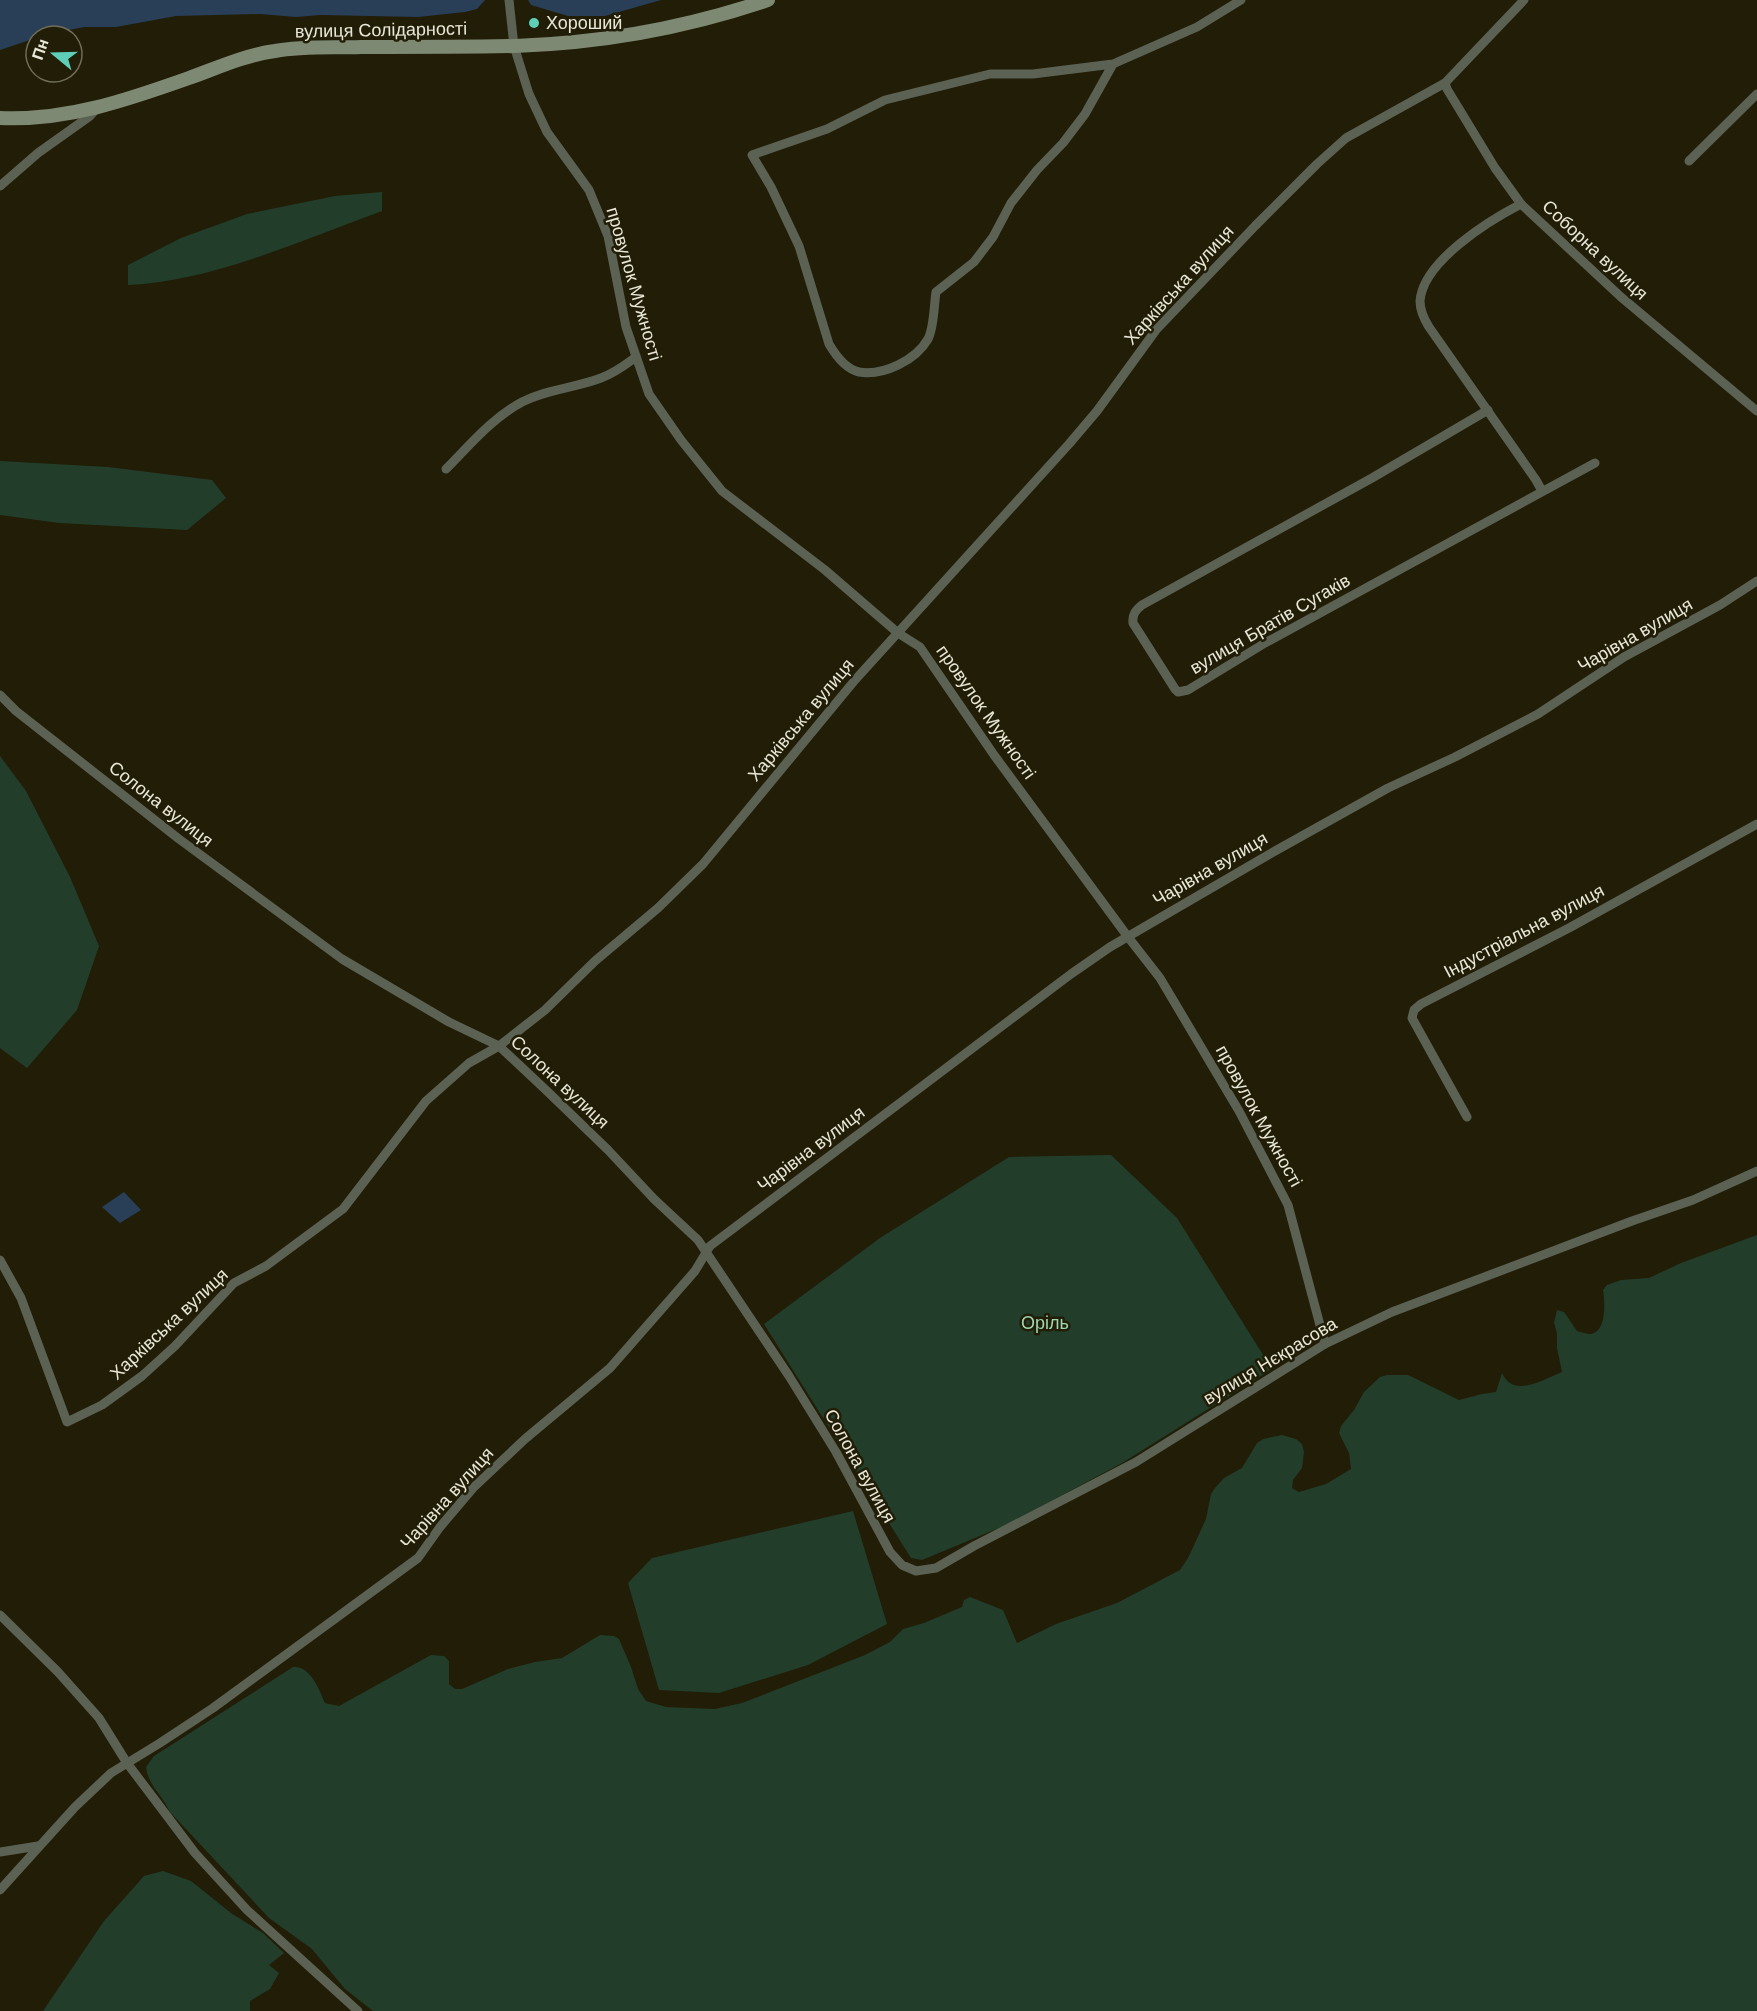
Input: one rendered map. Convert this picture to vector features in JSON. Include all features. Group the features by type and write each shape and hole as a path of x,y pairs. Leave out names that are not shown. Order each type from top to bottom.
{"main road":[{"name":"вулиця Солідарності","path":"0,118 30,119 98,107 133,98 247,57 276,50 514,46 577,41 693,23 768,0"}],"street":[{"name":"провулок Мужності","path":"509,0 514,46 529,93 547,132 589,190 608,236 627,327 649,394 681,440 722,491 825,570 898,633 920,647 994,755 1160,978 1239,1111 1288,1205 1325,1344"},
{"path":"1113,64 1086,114 1011,203 993,237 974,262 936,292 929,338 914,355 876,373 857,372 837,358 829,344 800,246 752,155 827,129 885,100 990,74 1033,74 1113,64 1197,27 1241,0"},
{"name":"Харківська вулиця","path":"0,1260 21,1298 67,1422 102,1405 142,1376 175,1346 234,1282 266,1266 343,1209 426,1101 469,1063 499,1046 545,1010 595,961 658,908 703,864 789,758 898,633 1070,444 1156,330 1255,226 1346,138 1445,83 1517,2"},
{"name":"Соборна вулиця","path":"1445,83 1471,130 1521,204 1621,297 1757,411"},
{"path":"1689,160 1757,94"},
{"path":"0,186 39,153 90,116 98,107"},
{"path":"1521,204 1482,225 1449,254 1423,289 1420,301 1422,313 1429,327 1542,491 1595,463"},
{"path":"446,469 499,417 522,402 551,391 600,379 619,370 636,357"},
{"name":"вулиця Братів Сугаків","path":"1488,411 1136,610 1132,617 1135,627 1175,689 1178,692 1188,690 1265,643 1542,491"},
{"name":"Чарівна вулиця","path":"0,1890 75,1807 111,1773 213,1708 418,1558 440,1527 473,1488 525,1439 610,1368 694,1271 711,1246 1071,974 1128,937 1388,788 1455,757 1538,714 1624,657 1720,605 1757,581"},
{"name":"Солона вулиця","path":"0,695 16,711 179,839 342,959 449,1022 499,1046 608,1150 654,1199 698,1240 789,1376 836,1452 890,1552 902,1565 916,1570"},
{"name":"Індустріальна вулиця","path":"1467,1117 1412,1018 1414,1010 1421,1004 1569,928 1757,824"},
{"name":"вулиця Нєкрасова","path":"916,1570 936,1568 1136,1462 1325,1344 1392,1312 1692,1200 1757,1172"},
{"path":"0,1615 58,1672 99,1718 127,1763 195,1853 247,1910 358,2011"},
{"path":"0,1852 38,1846"}],"green space":[{"path":"382,192 382,211 289,246 192,276 128,285 128,265 181,238 247,214 335,196"},
{"path":"0,461 108,467 212,480 226,498 187,530 59,523 0,515"},
{"path":"0,756 26,791 70,877 99,946 77,1010 27,1068 0,1048"},
{"name":"Оріль","path":"1111,1155 1177,1218 1272,1369 1122,1463 1006,1525 922,1560 911,1558 764,1324 880,1238 1009,1157"},
{"path":"1757,1235 1757,2011 373,2011 345,1989 312,1949 269,1918 170,1812 147,1773 146,1767 154,1756 293,1667 299,1667 309,1674 325,1703 339,1706 431,1655 444,1656 449,1661 449,1684 455,1689 462,1689 508,1669 562,1658 600,1635 614,1636 619,1639 638,1689 646,1701 666,1707 715,1709 742,1703 865,1655 890,1642 903,1629 962,1607 964,1600 970,1597 1003,1610 1017,1643 1056,1624 1117,1603 1180,1570 1206,1519 1211,1494 1224,1478 1242,1468 1257,1443 1263,1439 1282,1435 1296,1439 1302,1444 1304,1452 1302,1468 1293,1480 1292,1488 1299,1492 1326,1484 1351,1469 1349,1453 1339,1433 1341,1426 1354,1410 1364,1392 1380,1377 1408,1375 1459,1400 1496,1392 1502,1373 1513,1385 1521,1386 1538,1382 1562,1372 1554,1323 1557,1310 1564,1312 1577,1331 1591,1334 1596,1332 1602,1322 1603,1290 1607,1285 1621,1280 1649,1278 1681,1263"},
{"path":"853,1511 887,1624 808,1665 719,1693 659,1690 628,1583 652,1558"},
{"path":"163,1871 191,1881 231,1913 263,1933 284,1953 269,1965 279,1973 270,1989 250,2001 250,2011 43,2011 104,1921 144,1876"}],"water":[{"path":"0,0 485,0 477,9 418,17 320,15 296,17 260,14 176,16 116,27 84,27 84,24 24,24 24,42 0,50"},
{"path":"528,0 661,0 605,16 568,16 531,5"},
{"path":"124,1192 141,1210 120,1223 102,1207"}],"place":[{"name":"Хороший","path":"534,23"}]}
